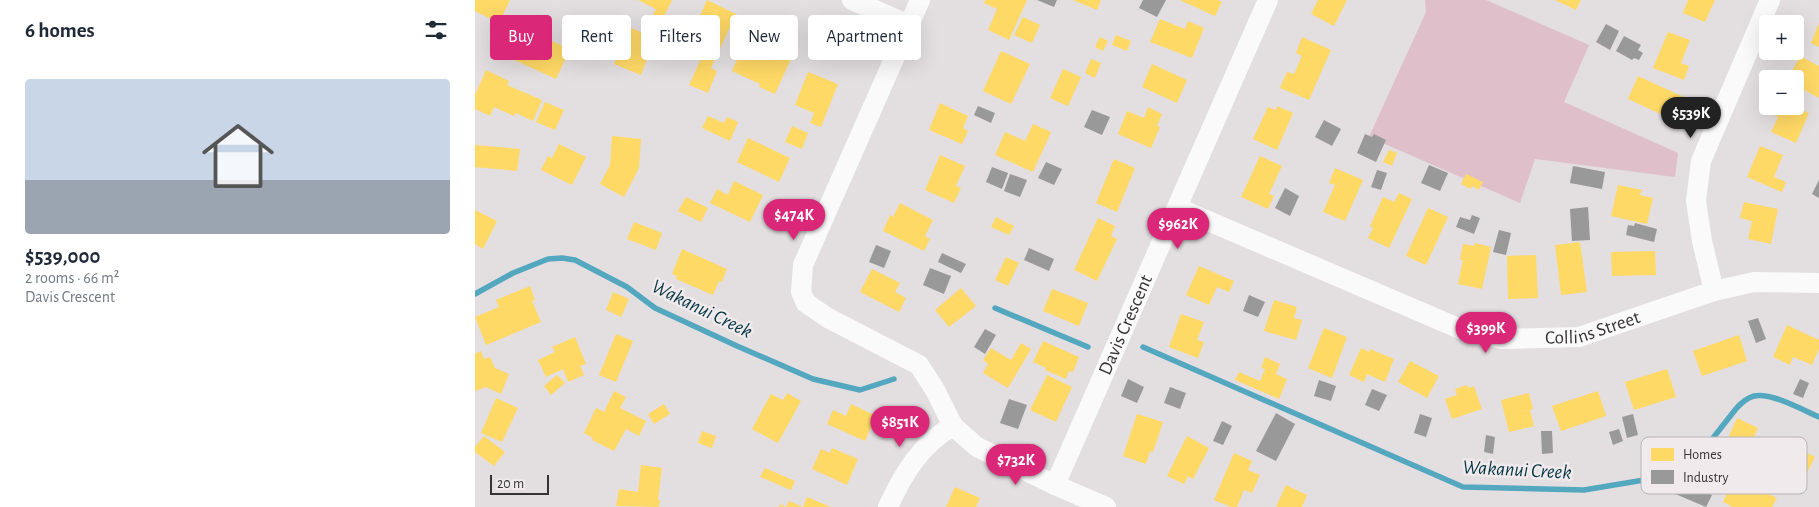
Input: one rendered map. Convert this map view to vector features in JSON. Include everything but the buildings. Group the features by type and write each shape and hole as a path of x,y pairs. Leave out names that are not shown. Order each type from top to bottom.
{"street":[{"path":"852,0 886,15"},
{"path":"913,15 920,0"},
{"name":"Davis Crescent","path":"1055,486 1268,0"},
{"path":"1714,291 1702,241 1696,201 1701,161 1770,0"},
{"path":"894,60 803,265 801,292 806,303 828,318 919,365 935,390 953,426 977,448 1055,486 1106,507"},
{"name":"Collins Street","path":"1178,208 1465,331 1502,339 1579,337 1714,291 1754,282 1819,282"},
{"path":"888,507 901,479 913,461 939,434 953,426"}],"shaded area":[{"path":"1425,0 1486,0 1589,45 1564,102 1678,153 1675,177 1535,159 1520,203 1369,137 1426,12"}],"waterway":[{"name":"Wakanui Creek","path":"475,294 513,273 548,259 562,258 575,260 627,287 655,308 813,379 860,390 894,379"},
{"name":"Wakanui Creek","path":"995,308 1088,347"},
{"name":"Wakanui Creek","path":"1143,347 1463,487 1584,490 1641,480"},
{"name":"Wakanui Creek","path":"1714,437 1741,403 1754,396 1761,395 1778,399 1819,417"}]}
